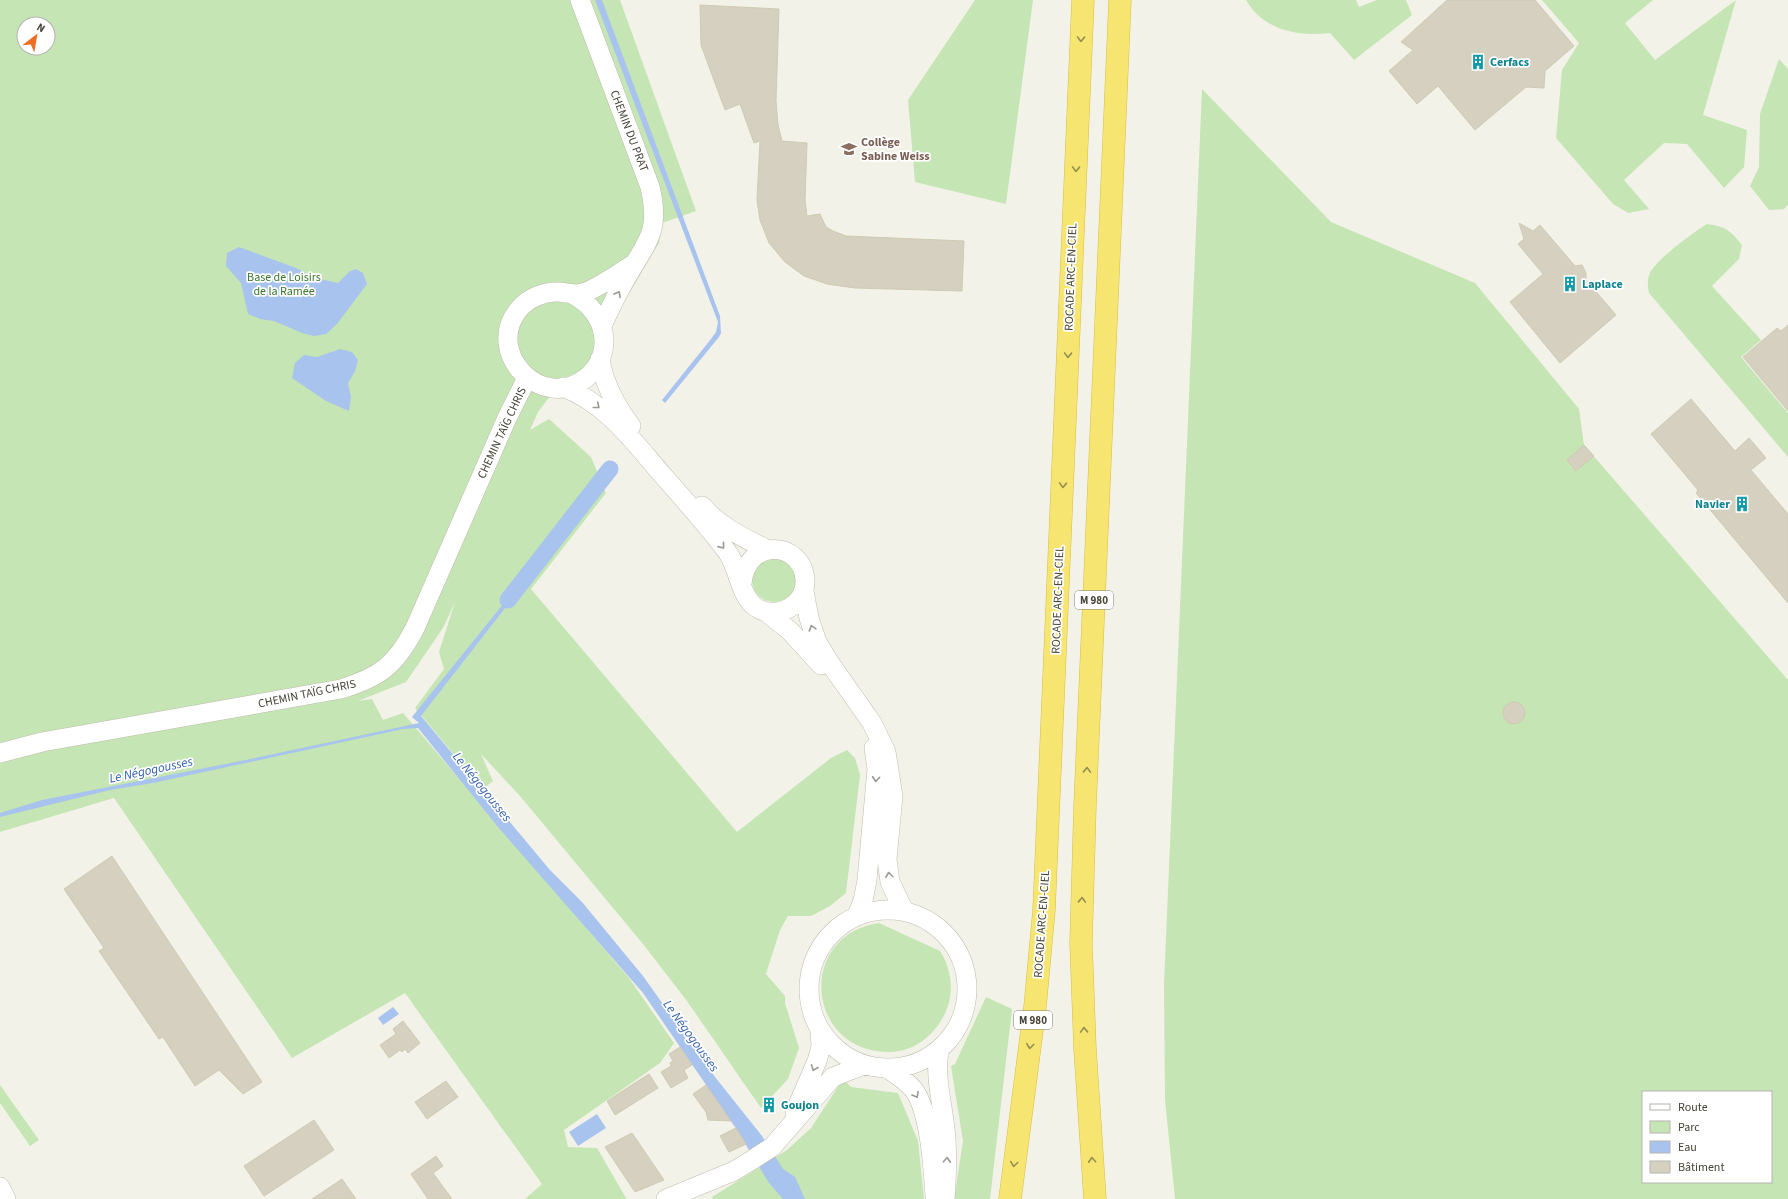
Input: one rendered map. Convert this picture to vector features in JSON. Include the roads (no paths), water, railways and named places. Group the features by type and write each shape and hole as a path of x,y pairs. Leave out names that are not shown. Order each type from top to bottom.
{"highway":[{"name":"ROCADE ARC-EN-CIEL","path":"1010,1199 1035,1007 1044,910 1083,0"},
{"name":"M 980","path":"1095,1199 1085,1049 1081,943 1085,798 1120,0"}],"street":[{"name":"CHEMIN DU PRAT","path":"580,0 650,187 654,204 651,235 647,245 635,262 602,326"},
{"name":"CHEMIN DU PRAT","path":"574,295 599,286 635,262"},
{"path":"559,292 574,295 591,307 602,326 604,342 600,359 594,370 585,378 574,384 550,388 538,384 527,378 516,367 510,353 508,338 511,323 518,310 530,300 544,294 559,292"},
{"path":"600,359 606,386 618,409 636,438 728,553 734,562 744,593 749,602 756,608 766,612 790,631 824,668 869,734 876,752 877,769 867,880 863,901 857,915"},
{"name":"CHEMIN TAÏG CHRIS","path":"0,753 42,742 341,689 365,682 382,671 402,651 415,628 507,418 527,378"},
{"path":"563,387 578,393 598,406 636,438 706,511 741,537 768,550"},
{"path":"742,583 743,571 748,561 757,554 768,550 778,550 788,553 797,560 803,569 806,580 804,591 798,601 789,609 778,613 766,612"},
{"path":"804,591 809,618 817,642 829,662 872,723 886,752 893,796 887,859 890,882 904,911"},
{"path":"885,909 904,911 927,920 946,935 959,952 966,973 968,994 964,1016 953,1035 939,1051 923,1060 906,1067 888,1069 864,1065 847,1057 832,1045 820,1030 812,1012 809,993 810,973 816,955 826,939 840,925 857,915 885,909"},
{"path":"786,1131 817,1061 821,1048 820,1030"},
{"path":"939,1051 937,1075 947,1152 945,1199"},
{"path":"666,1199 734,1171 772,1147 833,1077 864,1065"},
{"path":"888,1069 904,1080 914,1091 920,1103 929,1142 935,1199"},
{"path":"0,1187 6,1199"}],"water":[{"path":"595,0 602,0 720,316 721,333 719,337 665,403 662,400 711,339 716,332 718,322"},
{"path":"239,247 296,268 316,278 338,283 350,271 356,269 363,273 367,284 337,324 326,334 314,336 302,333 274,321 260,319 248,314 241,283 226,266 227,253"},
{"path":"340,349 352,352 358,360 355,371 348,383 351,397 349,411 326,401 292,378 295,363 304,355 317,357"},
{"path":"609,467 612,471 421,716 550,870 582,902 643,976 715,1077 762,1136 783,1169 795,1177 805,1199 783,1199 769,1183 735,1127 643,993 498,827 418,728 403,729 153,783 110,790 0,817 0,813 42,800 246,760 419,723 412,717 591,495"},
{"path":"393,1007 399,1014 383,1025 378,1018"},
{"path":"597,1114 606,1128 578,1146 569,1132"}],"waterway":[{"path":"508,600 610,469"}],"place":[{"name":"Cerfacs","path":"1478,62"},
{"name":"Collège Sabine Weiss","path":"849,149"},
{"name":"Laplace","path":"1570,284"},
{"name":"Navier","path":"1742,504"},
{"name":"Goujon","path":"769,1105"}],"park label":[{"name":"Base de Loisirs de la Ramée","path":"284,284"}],"water label":[{"name":"Le Négogousses","path":"151,770"},
{"name":"Le Négogousses","path":"482,787"},
{"name":"Le Négogousses","path":"691,1036"}]}
